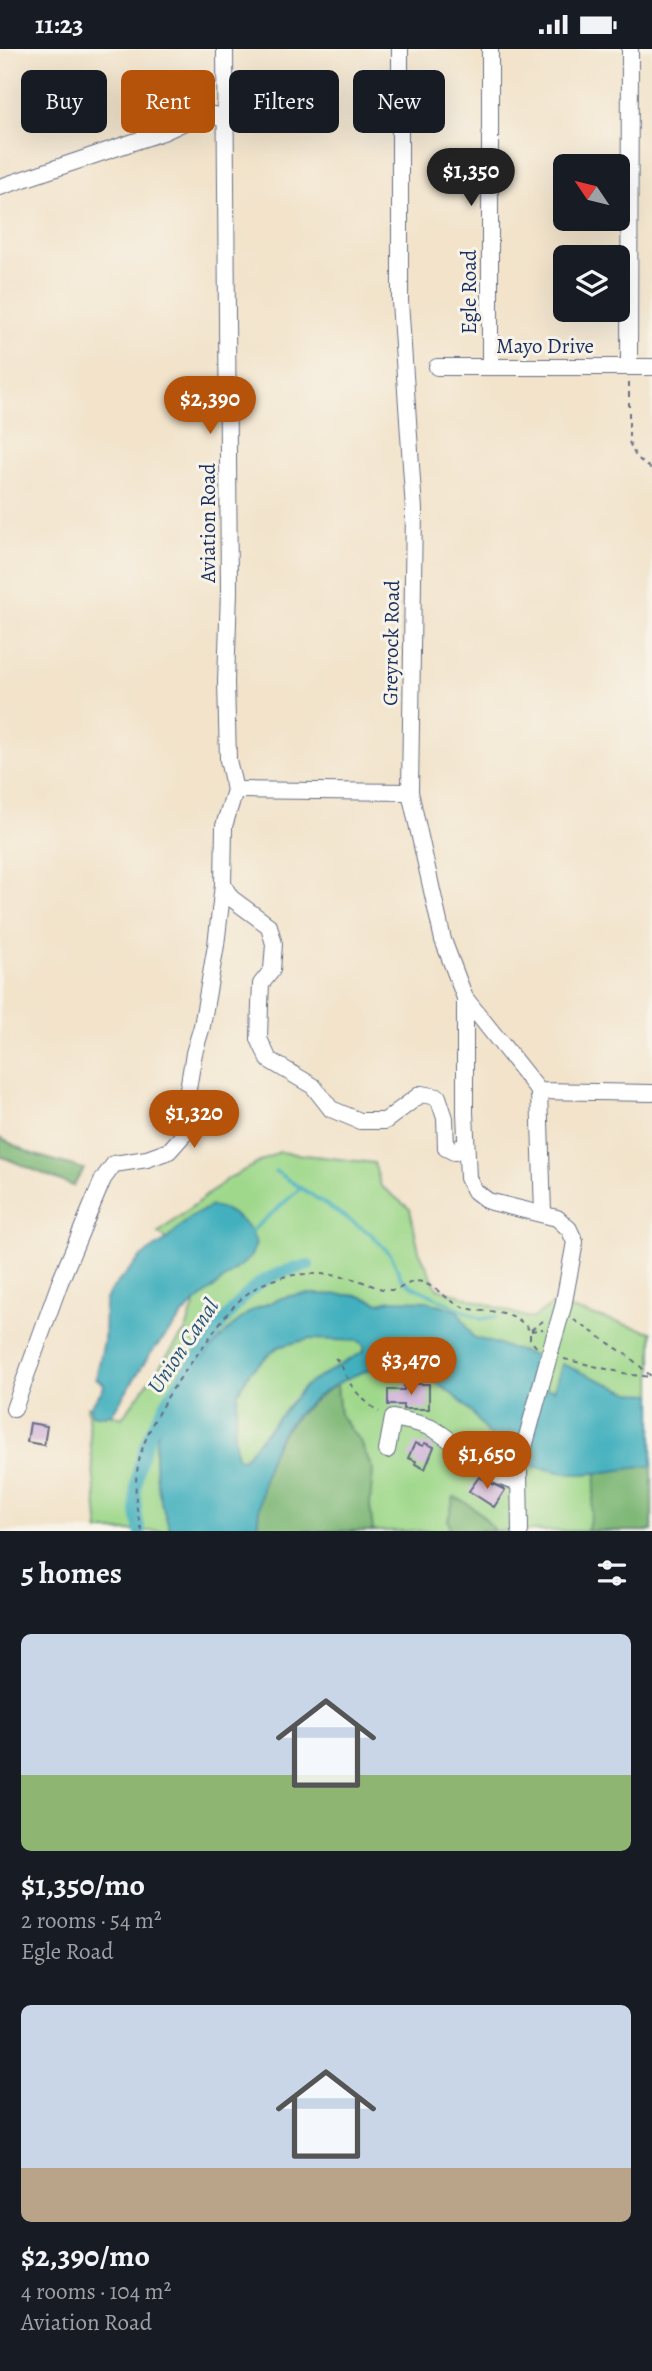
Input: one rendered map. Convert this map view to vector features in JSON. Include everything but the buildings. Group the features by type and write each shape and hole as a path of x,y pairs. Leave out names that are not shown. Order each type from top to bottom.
{"street":[{"name":"Aviation Road","path":"14,1409 78,1235 103,1178 114,1164 147,1159 169,1150 184,1133 187,1094 212,974 223,885 224,826 235,790 228,760 227,721 229,577 225,49"},
{"name":"Greyrock Road","path":"400,49 400,301 414,510 410,792 443,940 465,998 539,1091"},
{"name":"Egle Road","path":"490,49 490,367"},
{"path":"629,367 630,49"},
{"path":"0,187 163,132 198,116 214,115 225,120"},
{"name":"Mayo Drive","path":"438,367 652,367"},
{"path":"235,790 410,792"},
{"path":"223,885 231,898 268,926 274,944 272,970 261,984 260,1005 259,1039 270,1060 313,1086 331,1109 360,1121 385,1121 421,1094 438,1097 445,1118 446,1148 454,1152 466,1143"},
{"path":"465,998 468,1178 475,1191 488,1201 557,1218 569,1229 575,1242 560,1315 548,1350 520,1462 520,1531"},
{"path":"543,1213 539,1091 652,1093"},
{"path":"387,1450 393,1418 433,1428 490,1471 505,1480 518,1482"}],"path":[{"path":"629,367 629,442 636,457 652,467"},
{"path":"142,1531 134,1495 137,1469 154,1418 168,1394 236,1302 251,1289 269,1281 295,1275 342,1276 391,1291 413,1281 421,1282 462,1306 479,1311 503,1311 515,1316 530,1331 530,1339 548,1350 632,1375 652,1377"},
{"path":"560,1315 591,1329 652,1377"},
{"path":"335,1358 342,1364 348,1380 371,1406 393,1418"}],"green space":[{"path":"0,1138 32,1154 84,1169 73,1186 0,1156"},
{"path":"279,1152 374,1163 381,1186 410,1209 419,1251 437,1288 532,1319 553,1304 652,1332 652,1531 99,1531 87,1406 122,1418 186,1330 207,1268 158,1233 229,1178"},
{"path":"337,1384 340,1415 361,1443 373,1470 370,1505 373,1531 257,1531 263,1484 276,1446 299,1414"},
{"path":"652,1466 652,1531 587,1531 597,1471"},
{"path":"454,1497 477,1511 494,1531 450,1531 448,1520"}],"water":[{"path":"211,1206 232,1214 250,1230 256,1244 250,1258 189,1308 150,1354 112,1414 91,1414 90,1407 104,1384 96,1378 104,1341 105,1302 110,1291 142,1256 165,1241 188,1219"},
{"path":"357,1295 379,1303 391,1300 427,1301 458,1311 473,1337 543,1358 536,1385 554,1390 562,1364 631,1393 652,1394 652,1466 572,1474 515,1461 502,1451 468,1408 442,1387 422,1374 403,1367 382,1367 339,1383 319,1396 286,1427 268,1464 260,1497 257,1531 171,1531 156,1476 155,1447 161,1421 187,1378 237,1322 256,1309 290,1296","holes":["309,1339 358,1341 364,1345 364,1351 306,1385 243,1459 237,1458 234,1437 238,1392 250,1372 278,1347"]}],"waterway":[{"path":"275,1171 371,1234 391,1255 401,1278 412,1286 481,1319 496,1317"},
{"path":"247,1235 301,1188"},
{"name":"Union Canal","path":"140,1531 136,1505 137,1479 142,1454 164,1406 226,1318 251,1290 270,1277 308,1265"}]}
